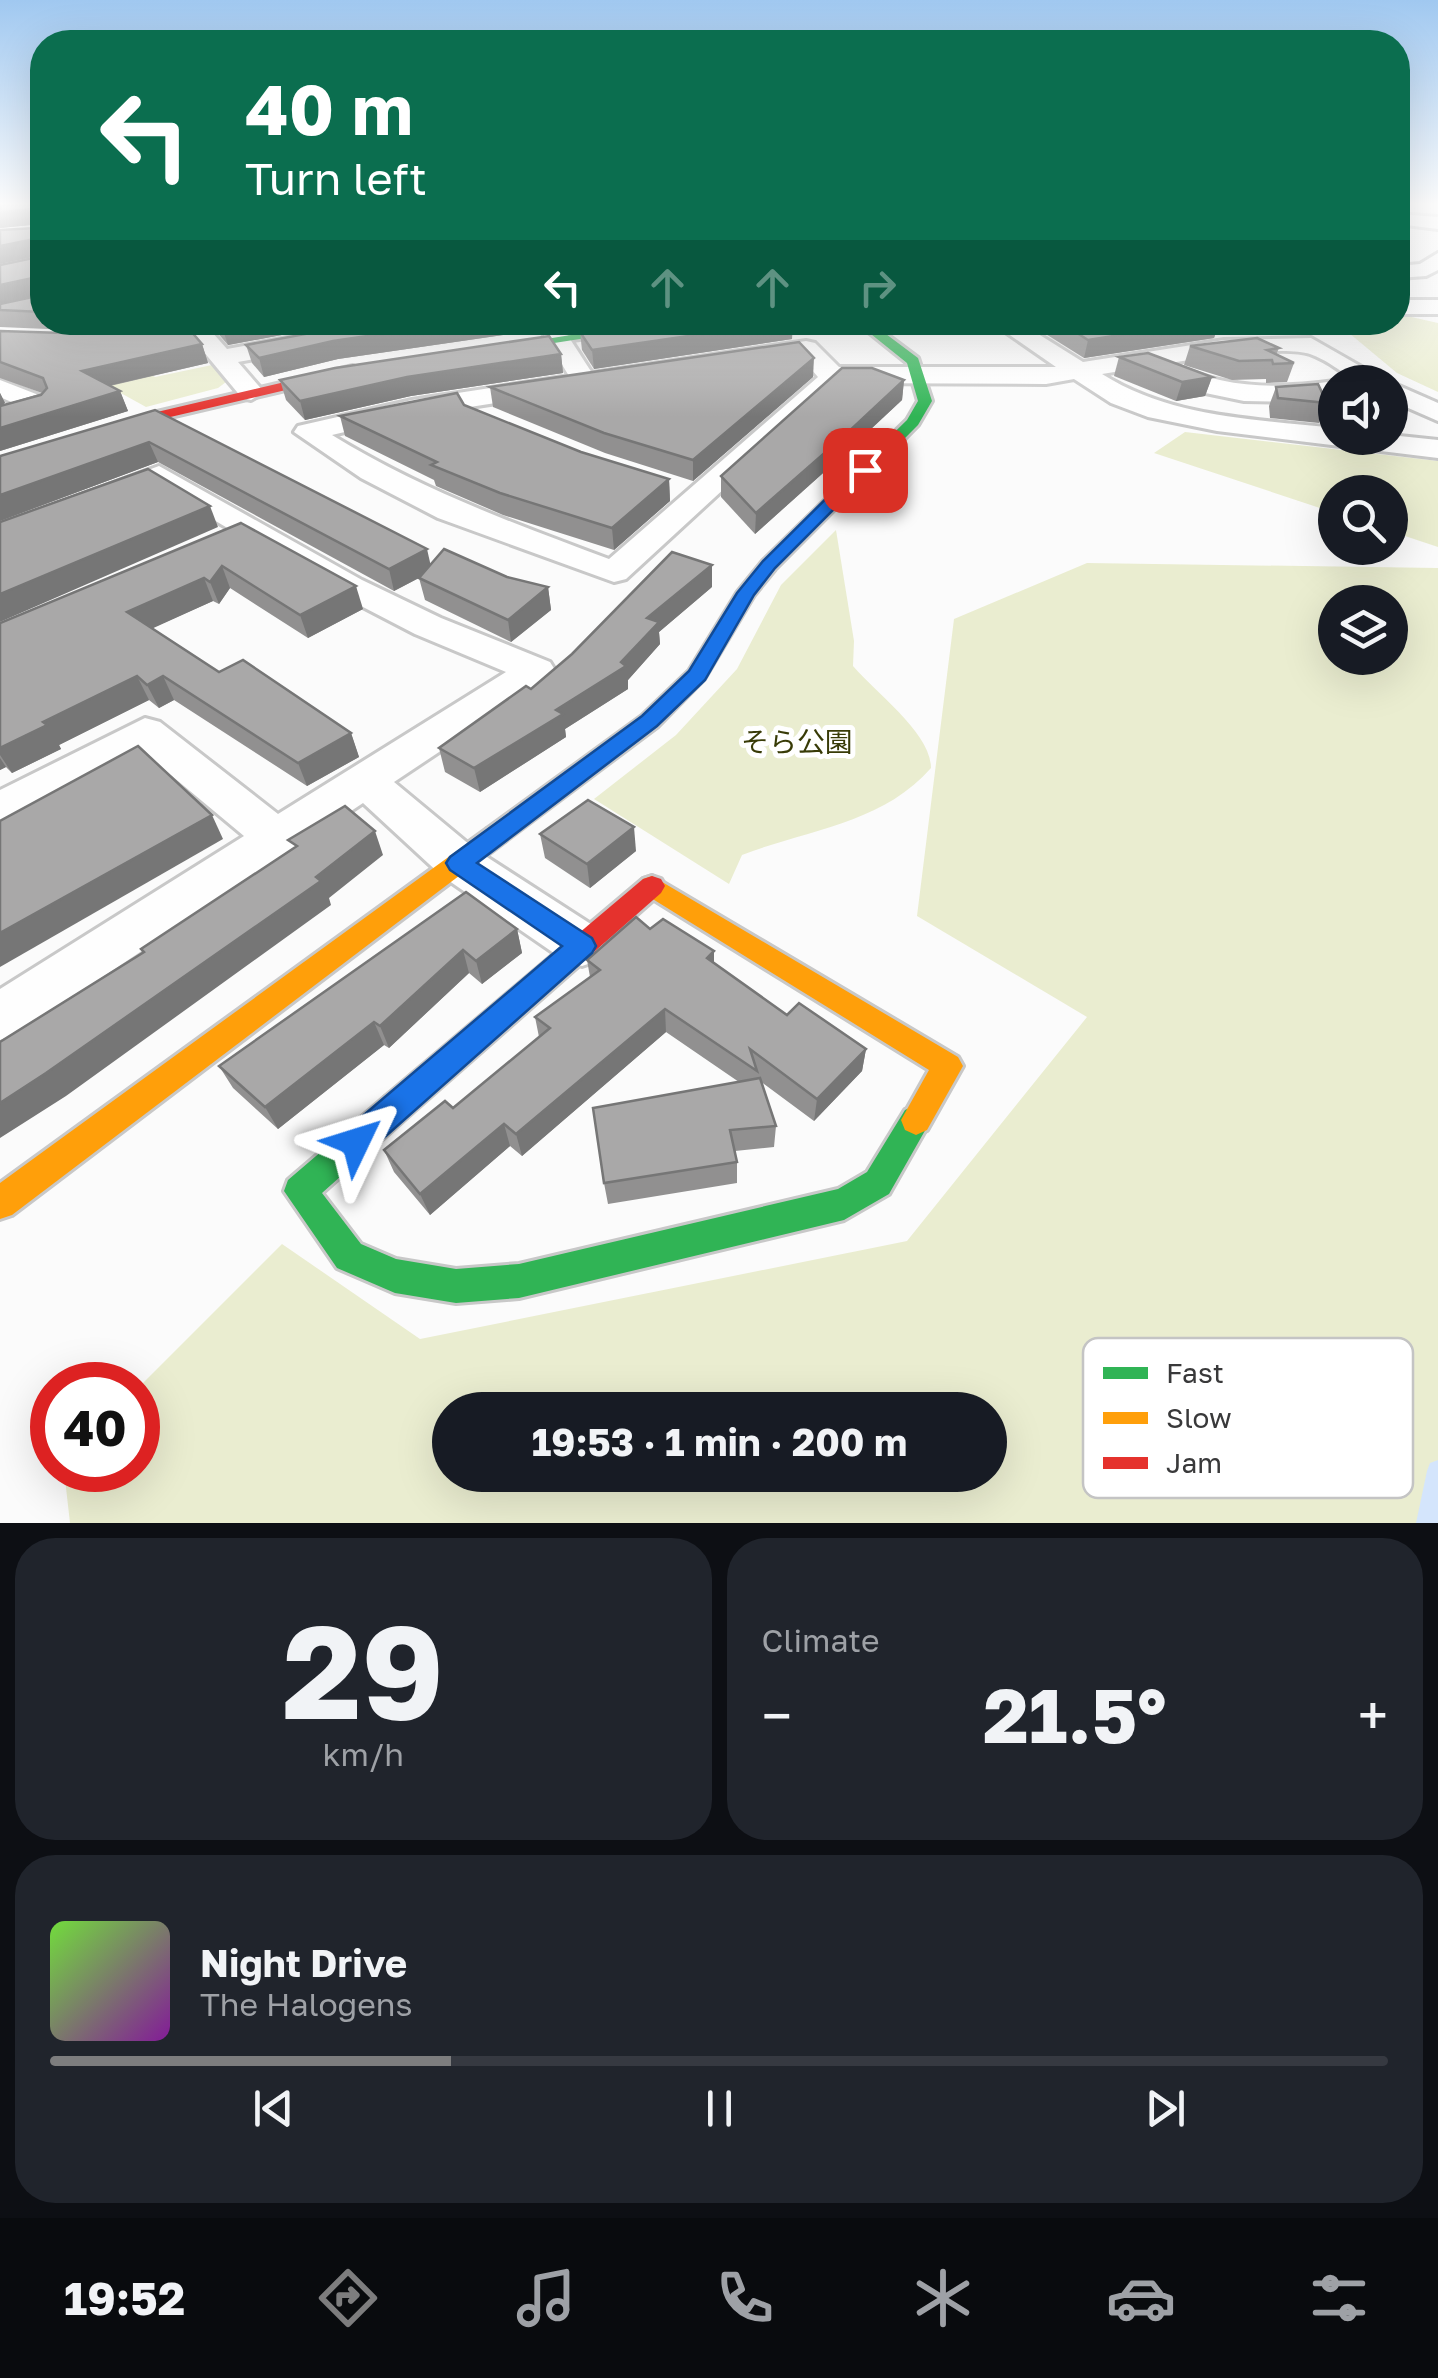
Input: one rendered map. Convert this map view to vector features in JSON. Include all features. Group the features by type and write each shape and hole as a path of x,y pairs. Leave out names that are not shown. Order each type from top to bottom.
{"street":[{"path":"1410,307 1438,307"},
{"path":"202,335 251,392"},
{"path":"222,358 346,335"},
{"path":"461,353 535,335"},
{"path":"555,335 585,381"},
{"path":"0,1203 650,721 697,675 746,593 769,564 913,422 925,401 913,361 879,335"},
{"path":"1022,335 1120,397 1180,416 1417,450 1438,449"},
{"path":"1306,335 1311,346"},
{"path":"832,375 806,348 471,398 308,432 371,472 449,512 614,572 832,375 1008,378 1078,371 1224,347 1311,346 1344,365"},
{"path":"1146,360 1201,388 1283,398 1318,392"},
{"path":"0,467 113,430 251,392 372,367"},
{"path":"0,388 40,405 0,418"},
{"path":"471,398 479,415 496,422"},
{"path":"1408,399 1438,413"},
{"path":"0,536 159,475 232,537 536,670 0,1017"},
{"path":"664,485 699,496"},
{"path":"0,809 145,732 276,838"},
{"path":"365,781 459,863 582,946"},
{"path":"652,886 948,1066 878,1182 844,1204 519,1281 456,1286 395,1276 349,1256 300,1191 582,946 652,886"}],"green space":[{"path":"1410,317 1438,323 1438,392 1408,378 1408,365 1387,365 1351,335 1410,335"},
{"path":"123,359 155,377 212,365 226,382 218,388 146,407 99,381"},
{"path":"1185,432 1318,447 1318,455 1386,455 1438,461 1438,547 1408,537 1408,475 1318,475 1318,507 1154,453"},
{"name":"そら公園","path":"836,530 854,641 853,666 912,727 929,755 931,768 912,787 867,813 742,855 729,884 594,799 676,735 737,669 781,585"},
{"path":"1087,563 1438,568 1438,1523 70,1523 66,1492 160,1492 160,1366 282,1244 420,1339 907,1241 1087,1017 917,916 954,619"}],"building":[{"path":"0,275 30,275 30,279 0,285"},
{"path":"30,298 30,311 0,310 0,304"},
{"path":"0,331 30,332 30,335 194,335 202,344 82,371 120,391 0,428 0,406 41,395 47,388 43,378 0,362"},
{"path":"300,335 374,335 259,358 246,345"},
{"path":"582,335 695,335 592,350"},
{"path":"1080,335 1120,335 1088,340"},
{"path":"549,336 561,354 407,377 300,401 280,380 335,368"},
{"path":"1257,338 1279,348 1267,350 1294,363 1239,361 1190,346"},
{"path":"799,342 814,358 693,460 604,433 490,387"},
{"path":"1148,353 1212,377 1182,382 1119,357"},
{"path":"842,368 872,368 904,380 756,513 721,476"},
{"path":"1318,384 1318,402 1278,398 1276,387"},
{"path":"457,393 464,405 581,452 669,479 612,528 500,493 431,465 437,462 340,416"},
{"path":"155,410 427,549 389,569 149,442 0,495 0,456"},
{"path":"148,469 210,506 0,594 0,522"},
{"path":"241,523 356,586 300,615 222,566 210,582 204,578 127,612 219,672 243,660 351,733 298,763 163,676 147,685 137,676 43,722 47,725 0,748 0,623"},
{"path":"444,549 507,577 548,587 508,620 419,578"},
{"path":"672,552 712,565 647,618 659,622 621,662 626,666 556,710 563,714 474,768 439,748 526,686 531,689 572,654"},
{"path":"138,746 212,815 0,933 0,821"},
{"path":"588,800 634,827 587,864 540,834"},
{"path":"345,806 375,831 316,877 321,881 0,1103 0,1042 144,952 141,949 297,846 288,840"},
{"path":"466,892 517,929 476,961 463,950 380,1026 374,1022 265,1107 219,1066"},
{"path":"636,917 650,929 663,919 714,951 707,958 787,1015 799,1003 866,1049 817,1099 750,1049 757,1071 665,1009 516,1134 504,1124 420,1194 384,1150 445,1101 453,1108 550,1028 535,1017 600,970 587,960"},
{"path":"760,1078 776,1126 730,1130 737,1162 604,1183 593,1108"}],"waterway":[{"path":"1427,1523 1438,1471"}],"traffic: fast":[{"path":"477,351 590,335"},
{"path":"496,835 650,721 697,675 746,593 769,565 913,422 925,401 913,361 879,335"},
{"path":"396,1107 300,1191 349,1256 395,1276 456,1286 519,1281 844,1204 878,1183 916,1120"}],"traffic: slow":[{"path":"0,1203 496,835"},
{"path":"652,886 948,1066 916,1120"}],"traffic: jam":[{"path":"0,467 162,415 353,370"},
{"path":"396,1107 652,886"}],"route":[{"path":"356,1142 582,946 459,863 650,721 697,675 746,593 769,564 865,470"}]}
